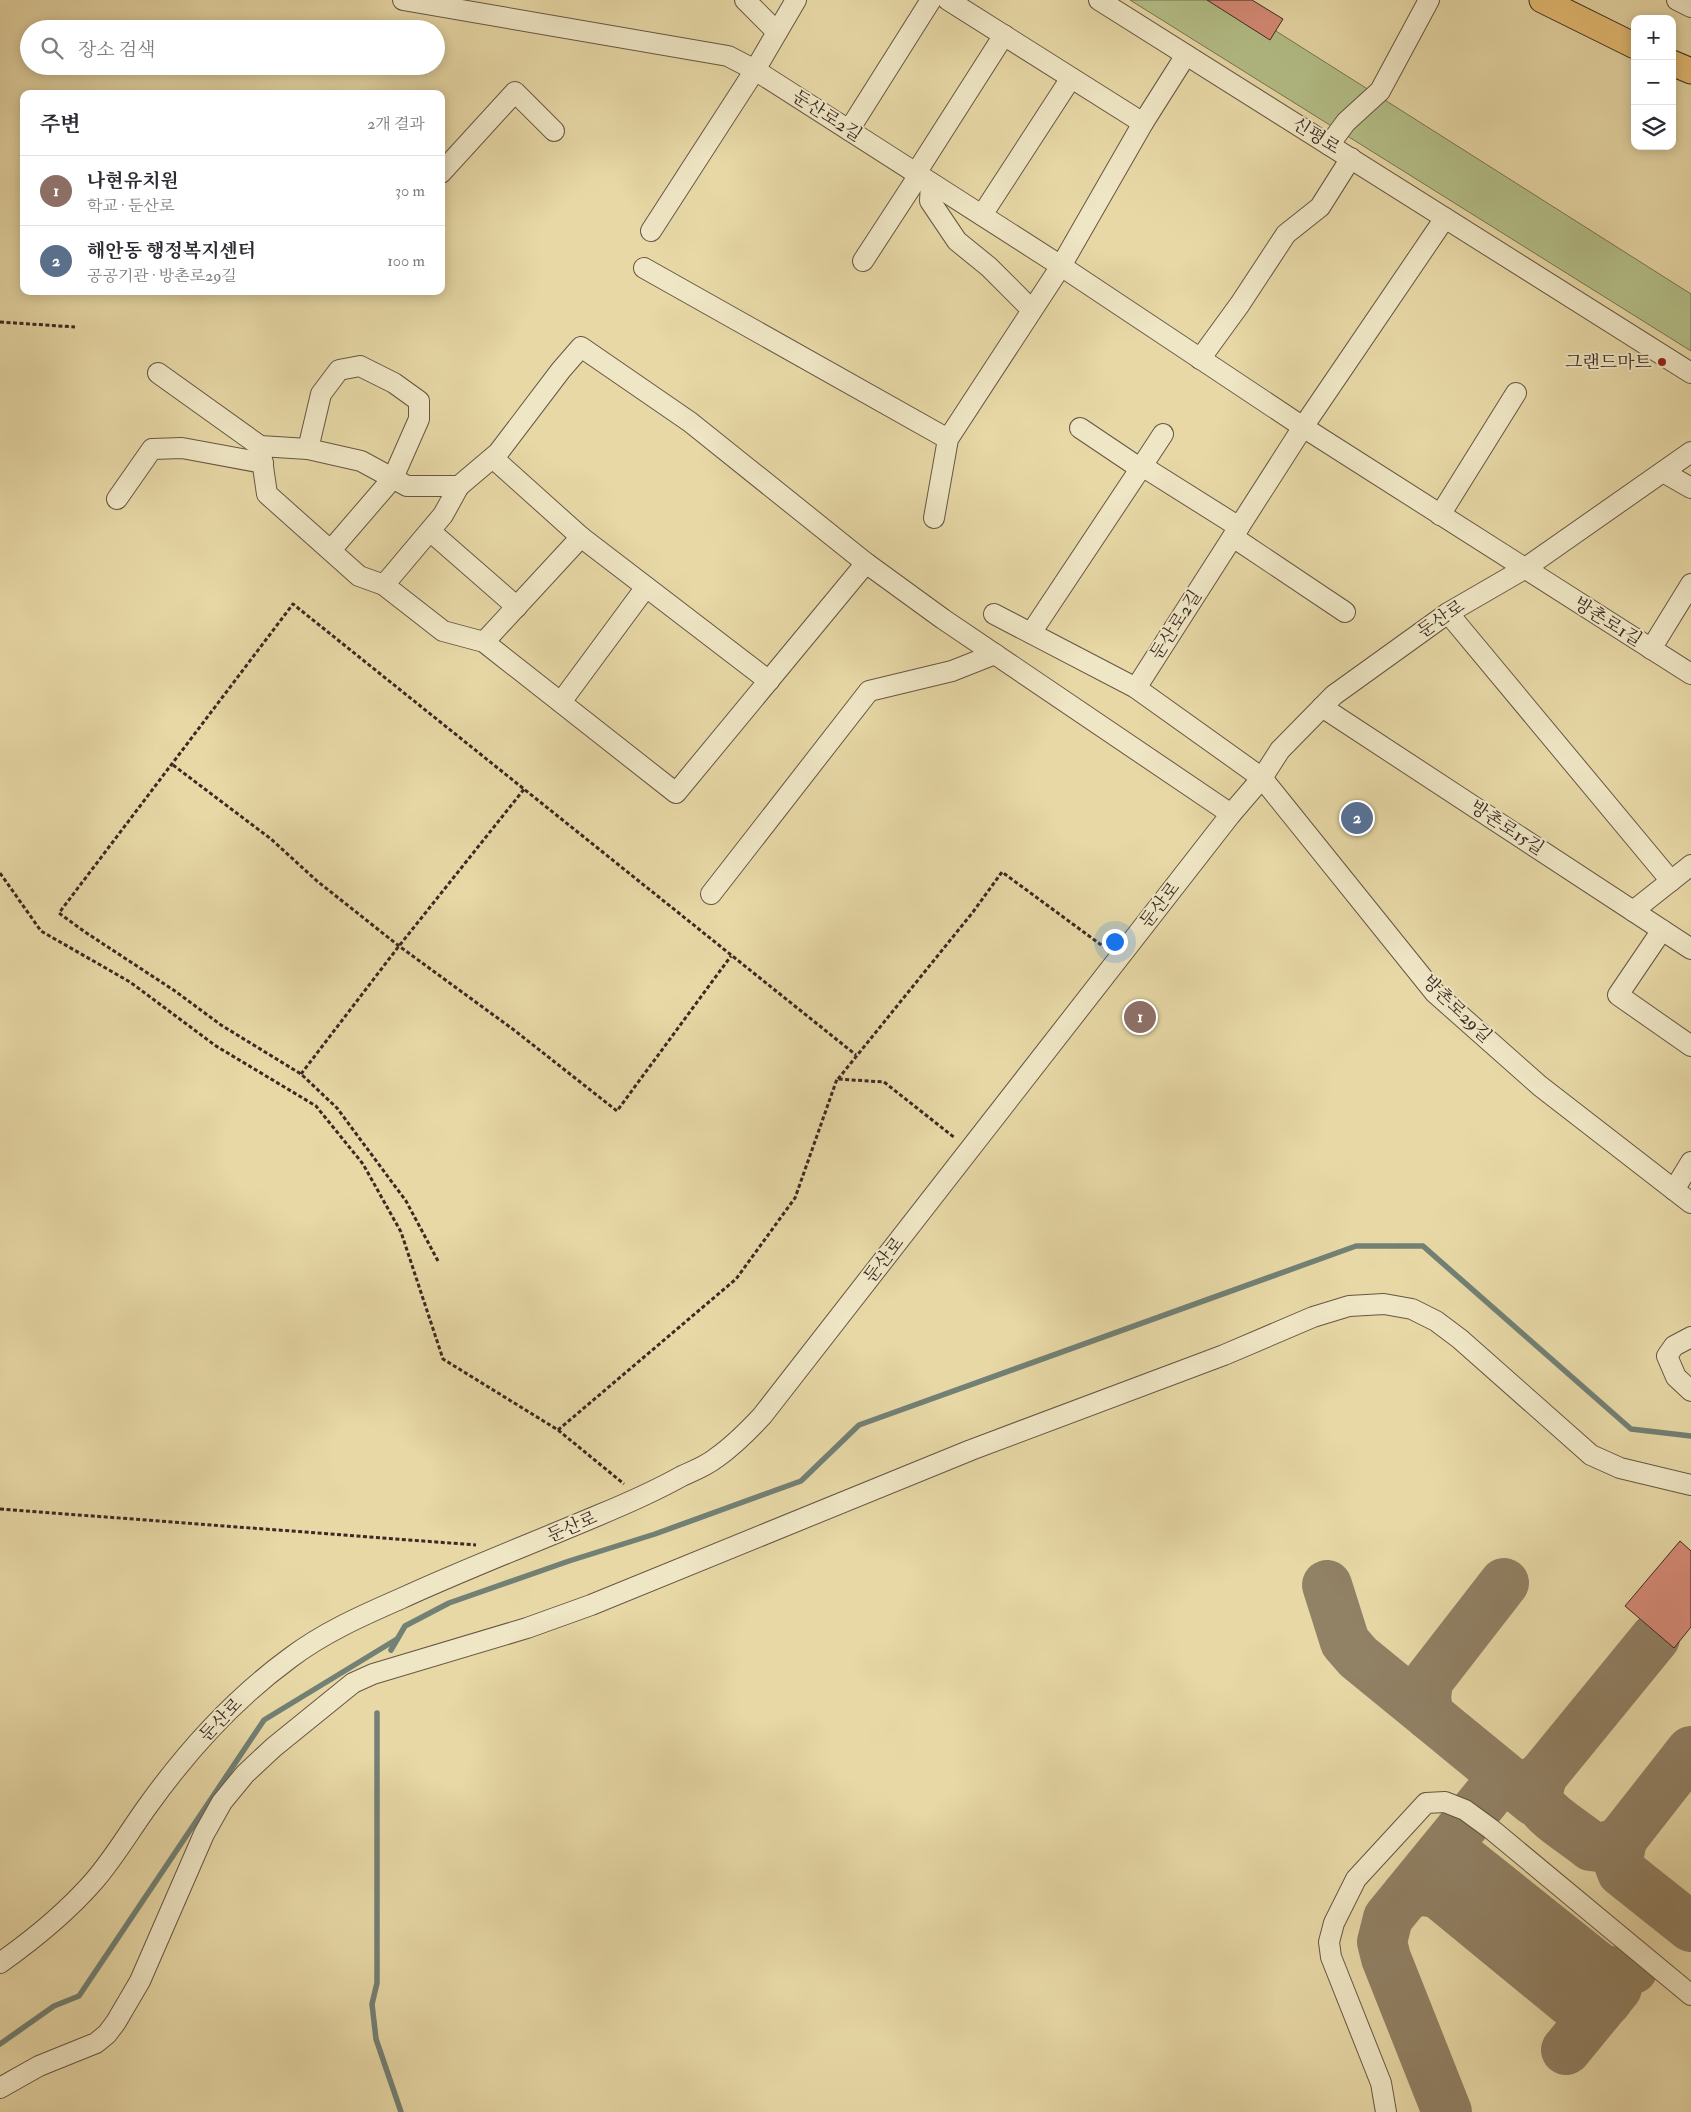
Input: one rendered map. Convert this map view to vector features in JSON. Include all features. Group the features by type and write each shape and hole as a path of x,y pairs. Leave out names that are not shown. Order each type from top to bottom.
{"main road":[{"path":"1542,0 1631,44"},
{"path":"1676,65 1691,71"}],"street":[{"name":"둔산로2길","path":"404,0 728,56 755,70 982,215 1303,427 1524,569"},
{"path":"745,0 777,32"},
{"path":"651,231 755,70 796,0"},
{"path":"848,130 932,0"},
{"path":"948,0 1143,123"},
{"name":"신평로","path":"1099,0 1691,373"},
{"path":"1329,145 1346,122 1380,90 1429,0"},
{"path":"863,261 922,177 1004,36"},
{"path":"934,518 948,439 1061,266 1143,123 1186,55"},
{"path":"982,215 1071,78"},
{"path":"445,168 515,92 554,131"},
{"path":"1200,359 1240,304 1286,234 1320,207 1350,158"},
{"path":"922,177 930,201 957,241 989,267 1032,310"},
{"name":"둔산로2길","path":"1136,688 1303,427 1445,218"},
{"path":"644,268 948,439"},
{"path":"384,584 443,515 459,486 493,458 560,370 581,347 690,422 866,563 995,654 1231,814"},
{"path":"308,449 321,394 339,370 360,366 394,383 419,401 419,419 393,478 330,550"},
{"path":"158,373 261,454 267,494 359,576 384,584 442,632 484,642 676,793 866,563"},
{"path":"1440,515 1516,393"},
{"path":"1080,428 1236,532 1345,612"},
{"path":"1030,632 1142,468 1163,434"},
{"path":"117,499 152,449 182,448 261,454 308,449 361,461 407,486 459,486"},
{"name":"둔산로","path":"0,1963 28,1943 65,1912 94,1881 121,1847 147,1807 179,1765 214,1725 254,1686 291,1657 334,1629 405,1596 641,1498 714,1460 738,1441 762,1416 1231,814 1262,778 1280,750 1334,695 1448,613 1524,569 1691,452"},
{"path":"493,458 581,537 768,681"},
{"path":"1663,472 1691,488"},
{"path":"430,531 517,607"},
{"path":"484,642 581,537"},
{"name":"방촌로1길","path":"1524,569 1691,674"},
{"path":"1651,649 1691,584"},
{"path":"561,702 646,587"},
{"path":"1448,613 1671,881"},
{"path":"994,614 1136,688"},
{"path":"711,894 869,691 952,671 995,654"},
{"name":"방촌로29길","path":"1136,688 1262,778 1435,993 1540,1086 1691,1203"},
{"name":"방촌로15길","path":"1322,707 1691,949"},
{"path":"1633,911 1691,865"},
{"path":"1662,930 1618,995 1691,1046"},
{"path":"1674,1190 1691,1162"},
{"path":"0,2088 39,2066 96,2043 107,2034 140,1981 204,1834 222,1802 245,1774 274,1747 353,1683 373,1674 527,1628 591,1605 971,1450 1224,1355 1314,1317 1349,1306 1384,1304 1412,1309 1436,1321 1460,1339 1591,1454 1620,1468 1691,1486"},
{"path":"1691,1337 1674,1346 1667,1356 1676,1378 1691,1391"},
{"path":"1386,2112 1381,2083 1331,1957 1329,1942 1334,1923 1356,1879 1426,1803 1446,1802 1465,1810 1491,1829 1691,1994"}],"path":[{"path":"0,322 74,327"},
{"path":"438,1261 406,1200 336,1108 302,1074 221,1025 175,991 59,912 173,765 293,604 525,788 856,1056"},
{"path":"173,765 271,839 317,881 398,946 514,1030 617,1111 731,956"},
{"path":"302,1074 398,946 525,788"},
{"path":"558,1430 736,1279 795,1198 837,1079 1002,872 1119,958"},
{"path":"0,873 41,931 130,982 216,1046 316,1106 363,1164 402,1232 443,1359 558,1430 641,1498"},
{"path":"837,1079 884,1082 970,1150"},
{"path":"0,1509 483,1545"}],"green space":[{"path":"1130,0 1227,0 1691,294 1691,351"}],"building":[{"path":"1207,0 1252,0 1283,19 1270,40"},
{"path":"1680,1541 1691,1551 1691,1627 1674,1648 1625,1606"}],"waterway":[{"path":"391,1650 405,1626 449,1603 569,1561 655,1534 801,1481 859,1425 1356,1246 1423,1246 1631,1429 1691,1436"},
{"path":"0,2044 54,2006 79,1996 264,1720 397,1639"},
{"path":"377,1713 377,1983 372,2004 376,2039 401,2112"}],"taxiway":[{"path":"1504,1583 1428,1681 1426,1698 1429,1715 1534,1801"},
{"path":"1327,1585 1345,1642 1358,1657 1429,1715"},
{"path":"1447,2112 1386,1958 1382,1942 1388,1918 1490,1793 1499,1787 1533,1783 1543,1775 1655,1638"},
{"path":"1543,1775 1539,1787 1539,1795 1540,1802 1545,1810 1591,1846 1604,1847 1622,1839 1691,1751"},
{"path":"1622,1839 1618,1861 1622,1872 1691,1927"},
{"path":"1439,1856 1451,1853 1463,1859 1602,1970 1618,1972 1633,1969"},
{"path":"1407,1895 1423,1891 1440,1895 1574,2005 1594,2008 1607,2001"},
{"path":"1566,2050 1617,1988"}],"place":[{"name":"그랜드마트","path":"1662,362"},
{"name":"해안동 행정복지센터","path":"1357,818"},
{"name":"나현유치원","path":"1140,1017"}]}
